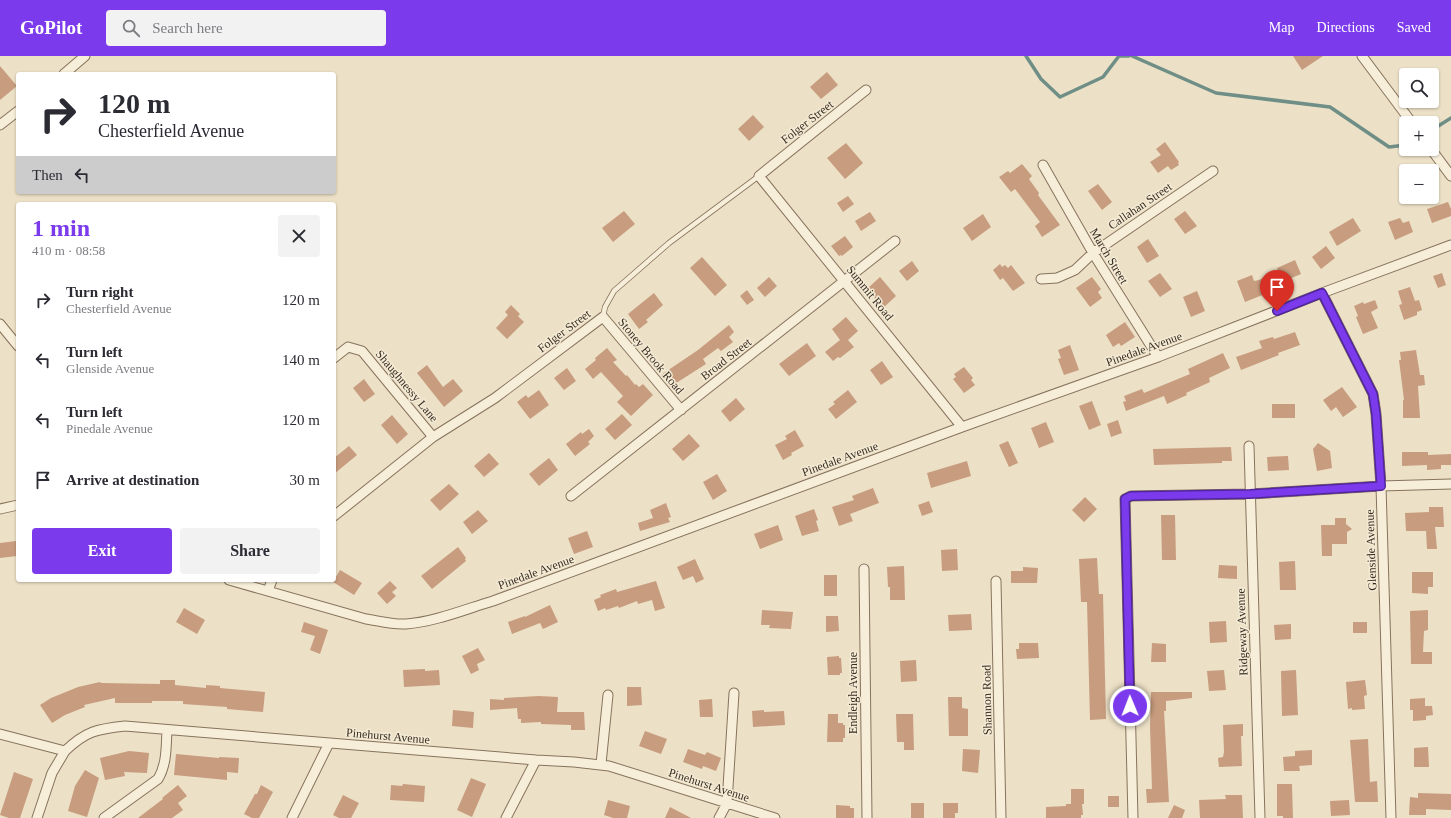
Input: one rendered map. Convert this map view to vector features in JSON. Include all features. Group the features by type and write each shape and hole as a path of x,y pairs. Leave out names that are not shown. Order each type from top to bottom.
{"street":[{"path":"66,72 85,56"},
{"path":"1362,56 1407,116"},
{"name":"Folger Street","path":"759,176 866,90"},
{"path":"0,125 16,113"},
{"path":"1436,156 1451,176"},
{"name":"March Street","path":"1043,165 1092,253 1158,357"},
{"name":"Callahan Street","path":"1041,279 1057,278 1075,270 1092,253 1212,171"},
{"name":"Summit Road","path":"759,176 962,427"},
{"name":"Broad Street","path":"571,496 895,241"},
{"name":"Pinedale Avenue","path":"236,582 366,619 407,624 440,617 493,601 962,427 1158,357 1322,293 1451,245"},
{"name":"Glenside Avenue","path":"1322,293 1373,394 1376,414 1381,486 1391,818"},
{"name":"Folger Street","path":"336,514 433,437 495,398 603,317"},
{"name":"Stoney Brook Road","path":"603,317 681,410"},
{"path":"0,324 16,344"},
{"name":"Shaughnessy Lane","path":"336,356 348,347 362,351 433,437"},
{"name":"Ridgeway Avenue","path":"1249,446 1260,818"},
{"path":"1133,818 1125,499 1131,496 1250,494 1381,486 1451,484"},
{"path":"0,509 16,505"},
{"name":"Endleigh Avenue","path":"864,569 867,818"},
{"name":"Shannon Road","path":"996,580 1001,818"},
{"path":"268,592 271,582"},
{"path":"719,818 726,803 734,693"},
{"path":"601,764 608,695"},
{"name":"Pinehurst Avenue","path":"38,818 52,773 65,751 75,741 86,734 102,728 125,726 601,764 775,818"},
{"path":"104,818 158,779 165,763 166,730"},
{"path":"0,734 65,751"},
{"path":"292,818 329,743"},
{"path":"506,818 536,760"}],"lane":[{"name":"Folger Street","path":"603,317 605,307 614,291 669,243 759,176"}],"building":[{"path":"1293,56 1323,56 1302,70"},
{"path":"0,66 16,85 16,87 0,100"},
{"path":"827,72 838,85 821,99 810,87"},
{"path":"753,115 764,127 749,141 738,129"},
{"path":"1165,142 1179,162 1179,165 1171,170 1168,166 1158,173 1150,162 1161,155 1156,149"},
{"path":"846,143 863,163 845,179 827,158"},
{"path":"1022,164 1032,176 1029,179 1039,193 1038,195 1060,225 1042,237 1035,226 1040,222 1015,189 1011,192 999,177 1008,171 1010,173"},
{"path":"1098,184 1112,202 1102,210 1088,191"},
{"path":"848,196 854,204 843,212 837,203"},
{"path":"1448,202 1451,209 1451,216 1432,223 1427,209"},
{"path":"624,211 635,224 613,242 602,228"},
{"path":"1185,211 1197,226 1185,234 1174,219"},
{"path":"870,212 876,221 861,231 855,221"},
{"path":"983,214 991,227 972,241 963,228"},
{"path":"1353,218 1361,231 1337,246 1329,232"},
{"path":"1400,218 1403,223 1409,221 1413,232 1395,240 1388,222"},
{"path":"845,236 853,247 842,256 839,256 831,246"},
{"path":"1148,239 1159,256 1147,263 1137,247"},
{"path":"1326,246 1335,258 1321,269 1312,257"},
{"path":"702,257 727,285 715,296 690,268"},
{"path":"1295,260 1301,274 1284,281 1285,284 1264,293 1265,294 1245,302 1237,281 1252,275 1254,281 1259,280 1278,271 1277,268"},
{"path":"912,261 919,271 907,281 899,271"},
{"path":"1000,264 1002,267 1005,265 1008,268 1011,265 1025,283 1013,291 1003,278 1000,280 993,270"},
{"path":"1160,273 1172,289 1160,297 1148,281"},
{"path":"1442,273 1446,285 1438,288 1433,276"},
{"path":"769,277 777,286 765,297 757,288"},
{"path":"880,277 896,296 883,308 867,289"},
{"path":"1092,277 1101,289 1098,292 1102,298 1090,307 1076,288"},
{"path":"1410,287 1415,301 1419,300 1422,310 1417,312 1417,315 1404,320 1399,305 1402,304 1398,291"},
{"path":"747,290 754,300 747,305 740,296"},
{"path":"1197,291 1205,311 1191,317 1183,297"},
{"path":"654,293 663,305 646,320 648,322 639,329 628,314"},
{"path":"1375,300 1378,308 1371,312 1378,328 1363,334 1356,317 1358,316 1354,306 1363,302 1364,304"},
{"path":"511,305 520,314 518,316 524,322 507,339 496,328 508,315 505,312"},
{"path":"846,317 858,331 848,340 854,347 840,358 838,357 833,361 825,352 840,340 832,329"},
{"path":"1125,322 1135,337 1121,346 1119,343 1113,347 1106,335"},
{"path":"729,325 734,332 729,337 733,342 721,351 718,348 703,359 706,364 670,387 661,375 698,350"},
{"path":"1295,332 1300,345 1278,353 1279,355 1241,370 1236,357 1262,348 1259,341 1273,337 1274,339"},
{"path":"807,343 816,356 789,376 779,364"},
{"path":"1070,345 1079,370 1064,375 1058,359 1061,358 1058,350"},
{"path":"607,348 617,360 613,362 626,376 627,375 635,385 636,384 639,387 643,384 653,395 631,416 617,402 623,396 601,372 593,379 585,369"},
{"path":"1416,350 1420,375 1424,375 1425,385 1418,386 1420,418 1403,418 1404,400 1399,360 1401,360 1400,352"},
{"path":"1223,353 1230,368 1209,378 1210,382 1167,404 1164,396 1126,411 1123,402 1126,401 1124,396 1142,389 1144,393 1190,374 1188,369"},
{"path":"882,361 893,377 881,385 870,370"},
{"path":"427,365 443,387 453,379 463,391 444,407 417,373"},
{"path":"964,367 973,378 971,380 975,385 964,393 953,379 956,377 954,374"},
{"path":"567,368 576,381 564,390 554,378"},
{"path":"364,379 375,394 364,402 353,388"},
{"path":"1342,387 1357,407 1343,417 1336,407 1331,411 1323,400"},
{"path":"539,390 549,405 530,419 517,402 526,395 528,398"},
{"path":"848,390 857,402 836,419 828,409 835,404 833,402"},
{"path":"736,398 745,409 730,422 721,411"},
{"path":"1092,401 1101,425 1089,430 1079,406"},
{"path":"1272,404 1295,404 1295,418 1272,418"},
{"path":"622,414 632,425 615,440 605,429"},
{"path":"392,415 408,434 397,444 381,425"},
{"path":"1118,420 1122,433 1111,437 1107,424"},
{"path":"1046,422 1054,442 1039,448 1031,428"},
{"path":"589,429 594,436 588,442 590,444 575,456 566,444 581,432 582,434"},
{"path":"795,430 804,446 791,453 792,455 783,460 775,445 787,439 785,436"},
{"path":"689,434 700,446 683,461 672,449"},
{"path":"1008,441 1018,463 1009,467 999,445"},
{"path":"1318,443 1330,451 1332,468 1317,471 1313,449"},
{"path":"349,446 357,455 336,472 336,456"},
{"path":"1231,447 1232,461 1222,461 1222,463 1154,465 1153,449"},
{"path":"1402,452 1428,452 1428,455 1451,454 1451,465 1441,465 1441,469 1427,470 1427,465 1402,466"},
{"path":"489,453 499,464 484,477 474,466"},
{"path":"1288,456 1289,470 1268,471 1267,457"},
{"path":"549,458 558,470 539,486 529,474"},
{"path":"967,461 971,476 931,488 927,473"},
{"path":"717,474 727,491 713,500 703,482"},
{"path":"449,484 459,494 440,511 430,500"},
{"path":"873,488 879,503 850,514 853,521 839,526 832,507 854,500 852,496"},
{"path":"1085,497 1097,509 1084,522 1072,510"},
{"path":"929,501 933,512 922,516 918,505"},
{"path":"666,503 671,517 668,518 670,522 640,531 638,523 653,518 650,510"},
{"path":"1429,507 1443,507 1444,527 1435,527 1437,549 1427,549 1426,531 1406,531 1405,513 1429,512"},
{"path":"814,509 818,520 816,521 819,531 802,536 795,516"},
{"path":"478,510 488,521 472,534 463,522"},
{"path":"1161,515 1175,515 1176,560 1162,560"},
{"path":"1335,518 1346,518 1346,524 1352,529 1347,532 1347,544 1332,544 1332,556 1322,556 1321,525 1335,525"},
{"path":"778,525 783,540 760,549 754,534"},
{"path":"587,531 593,547 574,554 568,538"},
{"path":"16,541 16,556 0,558 0,543"},
{"path":"458,547 466,558 466,561 432,589 421,576"},
{"path":"957,549 958,570 942,571 941,550"},
{"path":"1097,558 1099,594 1103,594 1106,719 1090,720 1087,602 1081,602 1079,559"},
{"path":"695,559 704,579 696,583 693,576 683,580 677,567"},
{"path":"1295,561 1296,590 1280,590 1279,562"},
{"path":"1219,565 1237,566 1237,579 1218,578"},
{"path":"904,566 905,600 890,600 887,567"},
{"path":"1023,567 1038,568 1037,583 1011,583 1011,571 1023,571"},
{"path":"340,570 362,583 354,595 333,582 336,582 336,577"},
{"path":"1412,572 1433,572 1433,587 1428,587 1428,594 1412,593"},
{"path":"824,575 837,575 837,596 824,596"},
{"path":"390,581 397,588 392,592 396,596 387,604 377,593"},
{"path":"656,581 665,608 655,611 652,600 638,604 637,601 619,608 618,606 606,610 605,608 598,611 594,600 601,597 600,595 616,589 617,592"},
{"path":"550,605 558,622 543,629 540,623 512,634 508,622 525,617"},
{"path":"184,608 205,620 197,634 176,622"},
{"path":"762,610 793,612 791,629 769,628 770,625 761,625"},
{"path":"1428,610 1428,630 1424,631 1423,652 1432,652 1432,664 1411,664 1410,611"},
{"path":"971,614 972,630 949,631 948,615"},
{"path":"826,616 838,616 839,631 826,632"},
{"path":"1226,621 1227,642 1210,643 1209,622"},
{"path":"304,622 328,630 320,654 310,650 315,636 301,632"},
{"path":"1353,622 1367,622 1367,633 1353,633"},
{"path":"1291,624 1291,639 1275,640 1274,625"},
{"path":"1019,643 1038,643 1039,658 1017,659 1016,649 1019,649"},
{"path":"1152,643 1166,644 1166,662 1151,662"},
{"path":"478,648 485,660 477,664 479,670 471,674 462,656"},
{"path":"839,656 839,658 841,658 842,673 840,673 840,675 828,675 827,657"},
{"path":"916,660 917,681 901,682 900,661"},
{"path":"425,669 425,671 439,670 440,685 404,687 403,670"},
{"path":"1224,670 1226,690 1209,691 1207,671"},
{"path":"1296,670 1298,715 1282,716 1281,671"},
{"path":"160,680 175,680 175,685 206,688 206,685 220,686 220,688 265,692 263,712 227,709 227,707 183,704 183,701 115,703 115,698 84,705 85,707 65,715 52,723 40,705 51,698 78,687 100,682 160,684"},
{"path":"1365,680 1367,695 1364,696 1365,709 1348,709 1346,682"},
{"path":"627,687 641,687 642,705 627,706"},
{"path":"1151,692 1192,692 1192,698 1166,701 1166,711 1164,711 1169,802 1147,803 1146,789 1152,789 1150,727"},
{"path":"539,696 558,697 557,712 584,712 585,730 571,730 571,725 541,724 541,722 521,723 521,719 518,719 517,708 490,710 490,699 504,700 504,698"},
{"path":"948,697 962,697 962,708 968,709 968,736 949,736"},
{"path":"1425,698 1425,706 1432,706 1433,715 1426,716 1426,720 1413,721 1413,710 1410,710 1410,699"},
{"path":"712,699 713,717 700,717 699,700"},
{"path":"453,710 474,712 473,728 452,726"},
{"path":"764,710 764,712 784,711 785,725 753,727 752,711"},
{"path":"828,714 838,714 838,723 843,723 843,725 845,725 845,738 843,738 843,742 827,742"},
{"path":"896,714 913,714 914,750 904,750 904,742 897,742"},
{"path":"1243,724 1243,736 1241,736 1242,766 1219,767 1218,758 1223,757 1224,752 1223,725"},
{"path":"645,731 667,739 661,754 639,746"},
{"path":"1368,739 1370,782 1377,781 1378,802 1355,802 1350,740"},
{"path":"1428,747 1429,767 1414,767 1414,748"},
{"path":"688,749 705,755 707,752 721,758 716,771 703,766 702,769 683,762"},
{"path":"963,749 980,750 978,773 962,771"},
{"path":"1312,750 1312,765 1299,766 1300,771 1284,771 1283,757 1295,756 1295,751"},
{"path":"129,751 149,753 147,773 124,772 125,776 105,780 100,758"},
{"path":"176,754 219,758 239,758 238,773 227,772 227,780 174,775"},
{"path":"85,770 99,778 87,817 68,811 75,786"},
{"path":"14,772 33,779 20,818 9,818 0,815"},
{"path":"471,778 486,784 472,817 457,810"},
{"path":"403,784 425,786 424,802 390,800 391,785 402,786"},
{"path":"1277,784 1292,784 1293,818 1283,818 1283,816 1277,816"},
{"path":"178,785 187,796 178,803 183,810 172,818 138,818 163,799 162,798"},
{"path":"261,785 273,792 259,818 252,818 244,814"},
{"path":"1071,789 1084,789 1084,804 1082,804 1083,815 1081,815 1081,818 1046,818 1046,807 1066,806 1066,804 1071,804"},
{"path":"1418,793 1451,794 1451,810 1426,809 1426,815 1409,815 1410,797 1418,798"},
{"path":"343,795 359,803 351,818 339,818 333,815"},
{"path":"1225,795 1242,795 1243,818 1200,818 1199,800 1226,799"},
{"path":"1108,796 1119,796 1119,807 1108,807"},
{"path":"608,800 630,806 627,818 613,818 604,815"},
{"path":"1349,800 1350,815 1331,816 1330,801"},
{"path":"911,803 924,803 924,818 911,818"},
{"path":"943,803 958,803 958,813 955,813 955,818 943,818"},
{"path":"836,805 850,806 850,808 854,808 854,818 836,818"},
{"path":"1174,805 1185,810 1182,818 1168,818"},
{"path":"670,807 691,818 665,818"}],"waterway":[{"path":"1026,56 1041,79 1060,97 1103,77 1119,56 1129,56"},
{"path":"1132,56 1216,93 1330,107 1389,147 1399,146"},
{"path":"1439,126 1451,118"}],"route":[{"path":"1130,706 1125,499 1131,496 1250,494 1381,486 1376,414 1373,394 1322,293 1277,311"}]}
